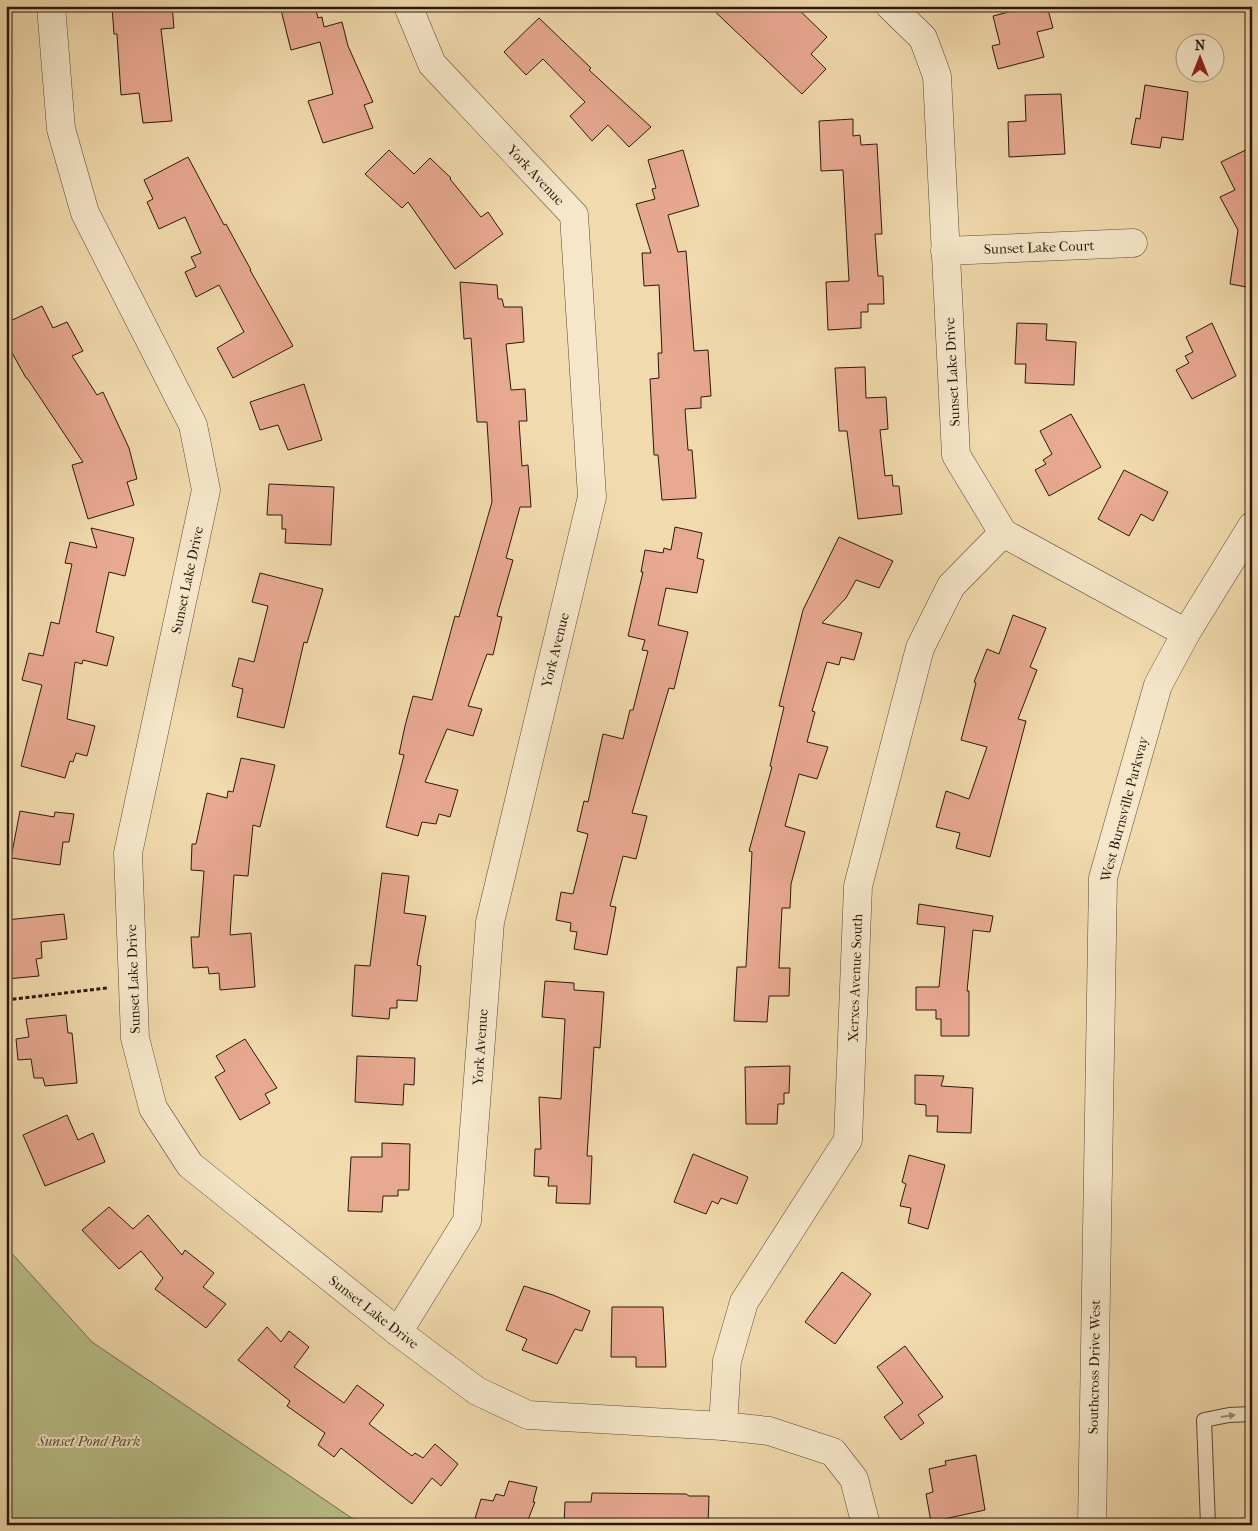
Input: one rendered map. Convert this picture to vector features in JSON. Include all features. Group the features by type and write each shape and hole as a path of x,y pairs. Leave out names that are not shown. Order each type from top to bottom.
{"street":[{"name":"Sunset Lake Drive","path":"51,6 61,129 85,212 193,426 206,490 128,853 135,1038 154,1108 190,1165 398,1332 477,1391 528,1415 723,1426 769,1431 832,1452 854,1479 866,1525"},
{"name":"York Avenue","path":"398,1332 467,1221 490,922 592,497 574,215 432,64 408,6"},
{"name":"Sunset Lake Drive","path":"890,6 923,38 937,76 956,455 1003,533"},
{"name":"Sunset Lake Court","path":"945,251 1133,243"},
{"name":"West Burnsville Parkway","path":"1097,1209 1103,878 1158,685 1186,633 1252,526"},
{"path":"1003,533 1186,633"},
{"name":"Xerxes Avenue South","path":"723,1426 727,1361 744,1302 848,1140 858,886 920,648 951,586 1003,533"},
{"name":"Southcross Drive West","path":"1092,1525 1097,1209"}],"lane":[{"path":"1208,1525 1204,1420 1229,1415 1252,1414"}],"path":[{"path":"6,1000 133,985"}],"green space":[{"name":"Sunset Pond Park","path":"6,1247 92,1342 362,1525 6,1525"}],"building":[{"path":"112,6 172,6 174,28 161,29 172,121 143,123 139,93 121,95 117,34 114,34"},
{"path":"280,6 315,6 318,18 322,17 324,27 342,22 348,46 373,102 364,105 373,128 323,143 308,101 333,94 320,42 291,50"},
{"path":"709,6 795,6 827,37 811,54 826,69 802,94"},
{"path":"1032,6 1047,6 1053,28 1037,32 1044,57 998,69 992,46 1000,44 993,16"},
{"path":"539,18 591,68 589,70 651,127 629,147 608,125 592,141 570,116 585,102 543,59 526,75 504,52"},
{"path":"1145,85 1188,92 1183,140 1162,137 1160,148 1131,144 1136,118 1140,119"},
{"path":"1061,94 1065,154 1009,157 1008,122 1026,121 1025,95"},
{"path":"853,119 853,136 860,135 861,145 877,144 882,234 875,234 878,276 883,276 884,304 868,304 868,312 861,312 861,328 828,330 826,282 849,281 843,170 821,171 819,121"},
{"path":"1252,147 1252,288 1230,284 1238,230 1220,197 1235,190 1221,162"},
{"path":"389,150 414,174 430,158 451,178 481,217 488,212 503,234 455,269 408,202 402,208 365,174"},
{"path":"683,150 699,206 668,215 678,252 686,251 694,351 708,350 711,396 701,397 701,408 685,409 688,450 692,450 696,498 662,500 658,455 654,455 650,379 659,378 658,353 662,353 659,285 644,286 642,253 651,253 636,204 655,199 652,189 656,188 648,160"},
{"path":"188,157 224,225 226,224 293,346 233,378 217,348 244,332 219,285 196,297 185,272 196,267 191,257 201,253 185,217 159,229 147,202 153,199 144,180"},
{"path":"460,282 497,285 498,299 502,299 504,307 522,307 524,342 506,344 511,390 525,389 527,421 519,421 522,466 528,465 531,507 520,507 506,558 513,560 497,616 502,617 493,655 487,654 468,706 482,709 473,736 447,729 425,782 458,790 450,817 439,814 436,824 422,822 418,836 386,827 404,755 399,754 405,726 413,696 432,700 455,616 459,617 492,502 487,422 477,422 471,338 464,339"},
{"path":"42,306 53,328 67,322 83,351 72,356 97,395 103,392 129,448 137,479 127,482 134,505 88,519 72,465 83,462 26,378 6,342 6,323"},
{"path":"1017,323 1047,324 1046,340 1076,342 1074,385 1025,383 1026,364 1015,364"},
{"path":"1212,323 1236,376 1192,399 1176,370 1189,363 1185,356 1193,352 1186,337"},
{"path":"865,367 866,398 886,397 888,429 880,430 885,476 892,475 893,486 899,486 902,514 858,519 847,431 839,431 835,368"},
{"path":"304,384 322,440 288,450 278,425 260,430 250,402"},
{"path":"1071,414 1101,467 1049,496 1035,470 1046,464 1043,460 1052,454 1040,431"},
{"path":"1124,470 1168,492 1153,521 1141,514 1129,536 1098,519"},
{"path":"269,484 334,487 331,545 285,543 286,529 282,529 282,515 267,515"},
{"path":"675,527 702,533 697,558 704,560 697,593 666,588 658,625 688,632 674,689 669,688 632,813 647,816 636,859 623,856 610,906 616,907 607,955 574,949 577,932 570,931 571,923 556,920 561,892 573,894 588,834 577,831 584,801 588,802 603,734 623,739 630,710 633,710 648,651 642,650 645,640 628,636 643,572 641,572 645,550 663,553 664,548 671,550"},
{"path":"91,528 134,538 125,576 109,572 96,632 114,637 107,666 83,660 82,664 75,662 67,719 95,726 87,756 76,753 73,762 70,761 65,778 21,766 42,685 22,680 29,653 43,656 51,622 59,624 72,564 65,563 70,542 97,548"},
{"path":"839,537 893,561 879,588 856,580 846,598 822,623 862,633 854,660 841,657 839,665 827,662 812,711 815,712 807,742 828,747 817,779 799,774 785,826 805,832 791,884 790,908 782,908 779,968 790,968 789,996 769,996 767,1022 734,1021 737,967 746,967 752,852 749,851 772,767 770,766 784,707 779,706 803,610"},
{"path":"260,573 323,589 307,643 304,642 284,728 237,717 243,689 232,686 239,658 254,662 268,606 252,602"},
{"path":"1013,615 1046,628 1030,667 1037,670 1018,719 1026,721 990,857 956,848 960,833 936,827 946,791 969,799 987,747 961,740 976,683 974,682 987,649 999,654"},
{"path":"241,758 275,765 260,827 253,825 248,876 234,875 230,935 251,933 255,987 220,990 219,973 209,974 208,967 193,968 191,937 199,937 204,871 191,870 192,844 196,844 207,793 227,798 228,791 233,792"},
{"path":"20,811 54,817 55,812 74,814 69,842 63,842 60,865 11,858"},
{"path":"382,873 409,876 404,913 426,916 417,965 421,966 417,1001 397,1000 397,1008 390,1008 389,1019 352,1016 355,965 370,966"},
{"path":"919,904 993,916 990,932 973,930 967,991 969,991 969,1036 941,1036 941,1019 936,1019 936,1010 916,1010 916,987 939,987 945,927 917,924"},
{"path":"64,914 67,939 41,942 42,958 36,959 39,976 6,979 6,920"},
{"path":"545,981 574,983 574,990 604,992 600,1048 594,1047 587,1156 592,1156 590,1204 556,1203 557,1186 548,1186 549,1177 534,1176 535,1149 541,1149 539,1097 561,1099 565,1019 542,1017"},
{"path":"66,1015 68,1033 72,1033 77,1083 45,1086 43,1078 34,1078 31,1059 18,1060 16,1039 29,1037 26,1019"},
{"path":"245,1039 277,1088 265,1094 270,1103 240,1120 215,1077 225,1071 216,1056"},
{"path":"357,1056 415,1058 414,1085 404,1084 403,1105 355,1102"},
{"path":"790,1066 789,1093 784,1093 784,1104 778,1104 777,1124 746,1124 745,1067"},
{"path":"915,1075 944,1076 941,1086 973,1088 971,1133 937,1132 938,1116 926,1116 926,1105 915,1104"},
{"path":"67,1115 78,1140 93,1133 105,1162 45,1186 23,1135"},
{"path":"382,1143 410,1144 409,1190 398,1190 398,1196 383,1196 382,1212 348,1211 351,1157 382,1157"},
{"path":"693,1154 748,1177 737,1204 721,1198 718,1204 712,1201 706,1214 674,1202"},
{"path":"909,1155 945,1165 928,1229 908,1223 911,1208 900,1206 906,1184 902,1182"},
{"path":"109,1207 133,1229 148,1215 182,1255 185,1250 214,1273 203,1287 226,1304 206,1328 155,1289 163,1278 141,1251 119,1269 82,1230"},
{"path":"842,1272 871,1294 835,1344 805,1322"},
{"path":"524,1286 553,1295 590,1311 582,1331 575,1329 557,1364 522,1350 527,1339 506,1330"},
{"path":"612,1307 663,1307 666,1367 636,1367 636,1357 611,1357"},
{"path":"267,1327 281,1342 289,1331 309,1347 294,1367 344,1403 357,1385 384,1405 369,1424 412,1456 415,1453 423,1458 435,1444 458,1464 441,1486 432,1478 412,1504 341,1448 334,1457 318,1445 325,1433 287,1406 290,1401 238,1360"},
{"path":"905,1346 943,1397 918,1415 924,1423 901,1440 884,1417 903,1403 877,1367"},
{"path":"976,1455 985,1510 931,1522 926,1494 933,1492 929,1469 946,1465 945,1461"},
{"path":"509,1481 537,1487 533,1502 535,1502 526,1525 473,1525 481,1499 493,1501 496,1494 504,1496"},
{"path":"592,1493 709,1496 708,1525 564,1525 565,1502 591,1502"}]}
